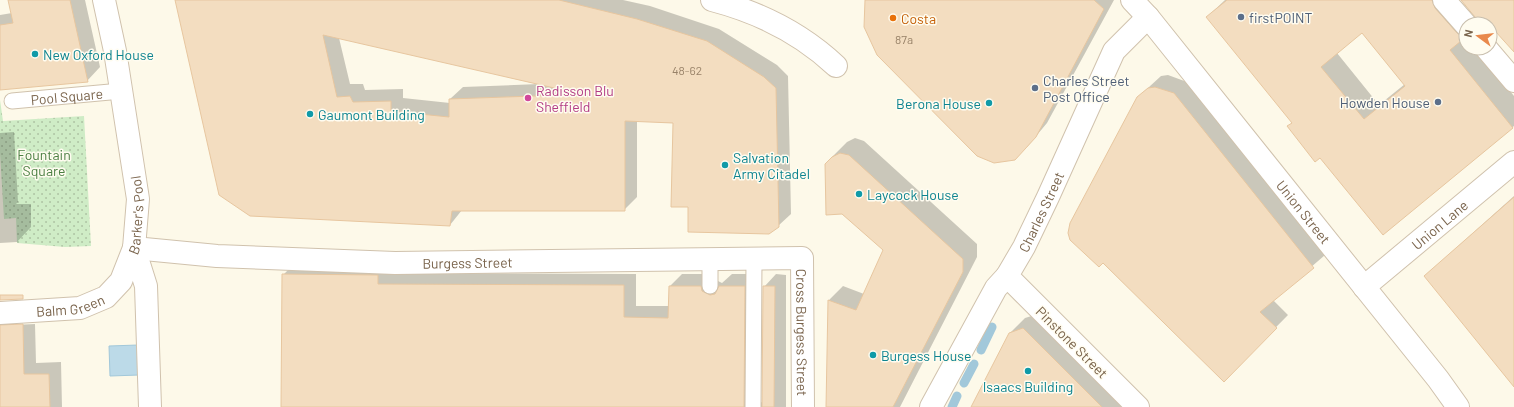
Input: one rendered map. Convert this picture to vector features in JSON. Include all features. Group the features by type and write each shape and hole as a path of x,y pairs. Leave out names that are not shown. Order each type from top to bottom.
{"street":[{"name":"Barker's Pool","path":"104,0 115,51 138,199 134,248 146,286 150,407"},
{"path":"712,0 734,6 763,17 806,41 836,66"},
{"name":"Union Street","path":"1132,0 1148,17 1458,407"},
{"path":"1444,0 1458,16"},
{"name":"Charles Street","path":"931,407 996,288 1007,276 1028,240 1114,51 1148,17"},
{"path":"1493,56 1514,80"},
{"name":"Union Lane","path":"1364,287 1514,162"},
{"name":"Burgess Street","path":"134,248 217,256 395,263 710,261 802,258"},
{"name":"Balm Green","path":"0,313 80,308 106,297 121,281 134,248"},
{"name":"Cross Burgess Street","path":"802,258 803,407"},
{"name":"Pinstone Street","path":"1007,276 1138,407"}],"lane":[{"name":"Pool Square","path":"12,101 121,91"},
{"path":"753,407 754,260"},
{"path":"710,261 710,286"}],"green space":[{"name":"Fountain Square","path":"0,100 3,121 84,116 91,246 65,247 17,243 16,218 4,219 0,153"}],"water":[{"path":"138,345 139,375 110,376 109,346"}],"building":[{"name":"New Oxford House","path":"8,0 70,0 88,82 0,90 0,25 13,23"},
{"path":"175,0 559,0 637,19 707,41 764,77 776,88 779,227 769,234 688,232 688,207 671,207 673,123 625,121 625,211 452,211 450,226 250,216 219,195","holes":["323,35 563,90 563,95 449,99 449,117 391,111 391,101 353,102 350,96 337,97"]},
{"path":"865,0 1094,0 1104,9 1036,137 1015,160 994,163 977,156 877,55 864,27"},
{"name":"Howden House","path":"1227,0 1432,0 1435,8 1458,33 1458,44 1450,50 1513,128 1383,235 1320,158 1315,162 1287,126 1292,123 1206,17","holes":["1362,33 1405,86 1364,119 1321,67"]},
{"path":"1461,0 1514,0 1514,52 1498,34 1498,16 1474,16"},
{"path":"1155,87 1174,93 1314,268 1260,312 1277,328 1224,382 1103,263 1099,267 1070,240 1068,233 1070,223 1137,97 1148,88"},
{"path":"840,153 849,155 963,259 963,272 893,407 826,407 828,300 856,310 883,250 842,214 826,215 825,164 832,157"},
{"path":"1514,197 1514,387 1424,276"},
{"path":"282,274 378,275 378,284 624,285 624,317 668,318 669,286 701,286 702,291 710,295 715,294 719,286 745,286 744,407 281,407"},
{"path":"763,286 775,286 774,407 762,407"},
{"path":"0,295 23,295 23,299 0,300"},
{"path":"23,324 24,374 49,374 50,407 0,407 0,325"},
{"name":"Isaacs Building","path":"1023,328 1102,407 971,407 1009,333"}],"waterway":[{"path":"981,350 992,327"},
{"path":"964,383 974,364"},
{"path":"952,407 957,396"}],"place":[{"name":"firstPOINT","path":"1241,17"},
{"name":"Costa","path":"893,18"},
{"name":"New Oxford House","path":"35,54"},
{"name":"Charles Street Post Office","path":"1035,88"},
{"name":"Radisson Blu Sheffield","path":"528,98"},
{"name":"Howden House","path":"1438,102"},
{"name":"Berona House","path":"989,103"},
{"name":"Gaumont Building","path":"310,114"},
{"name":"Salvation Army Citadel","path":"725,165"},
{"name":"Laycock House","path":"859,194"},
{"name":"Burgess House","path":"873,355"},
{"name":"Isaacs Building","path":"1028,371"}]}
